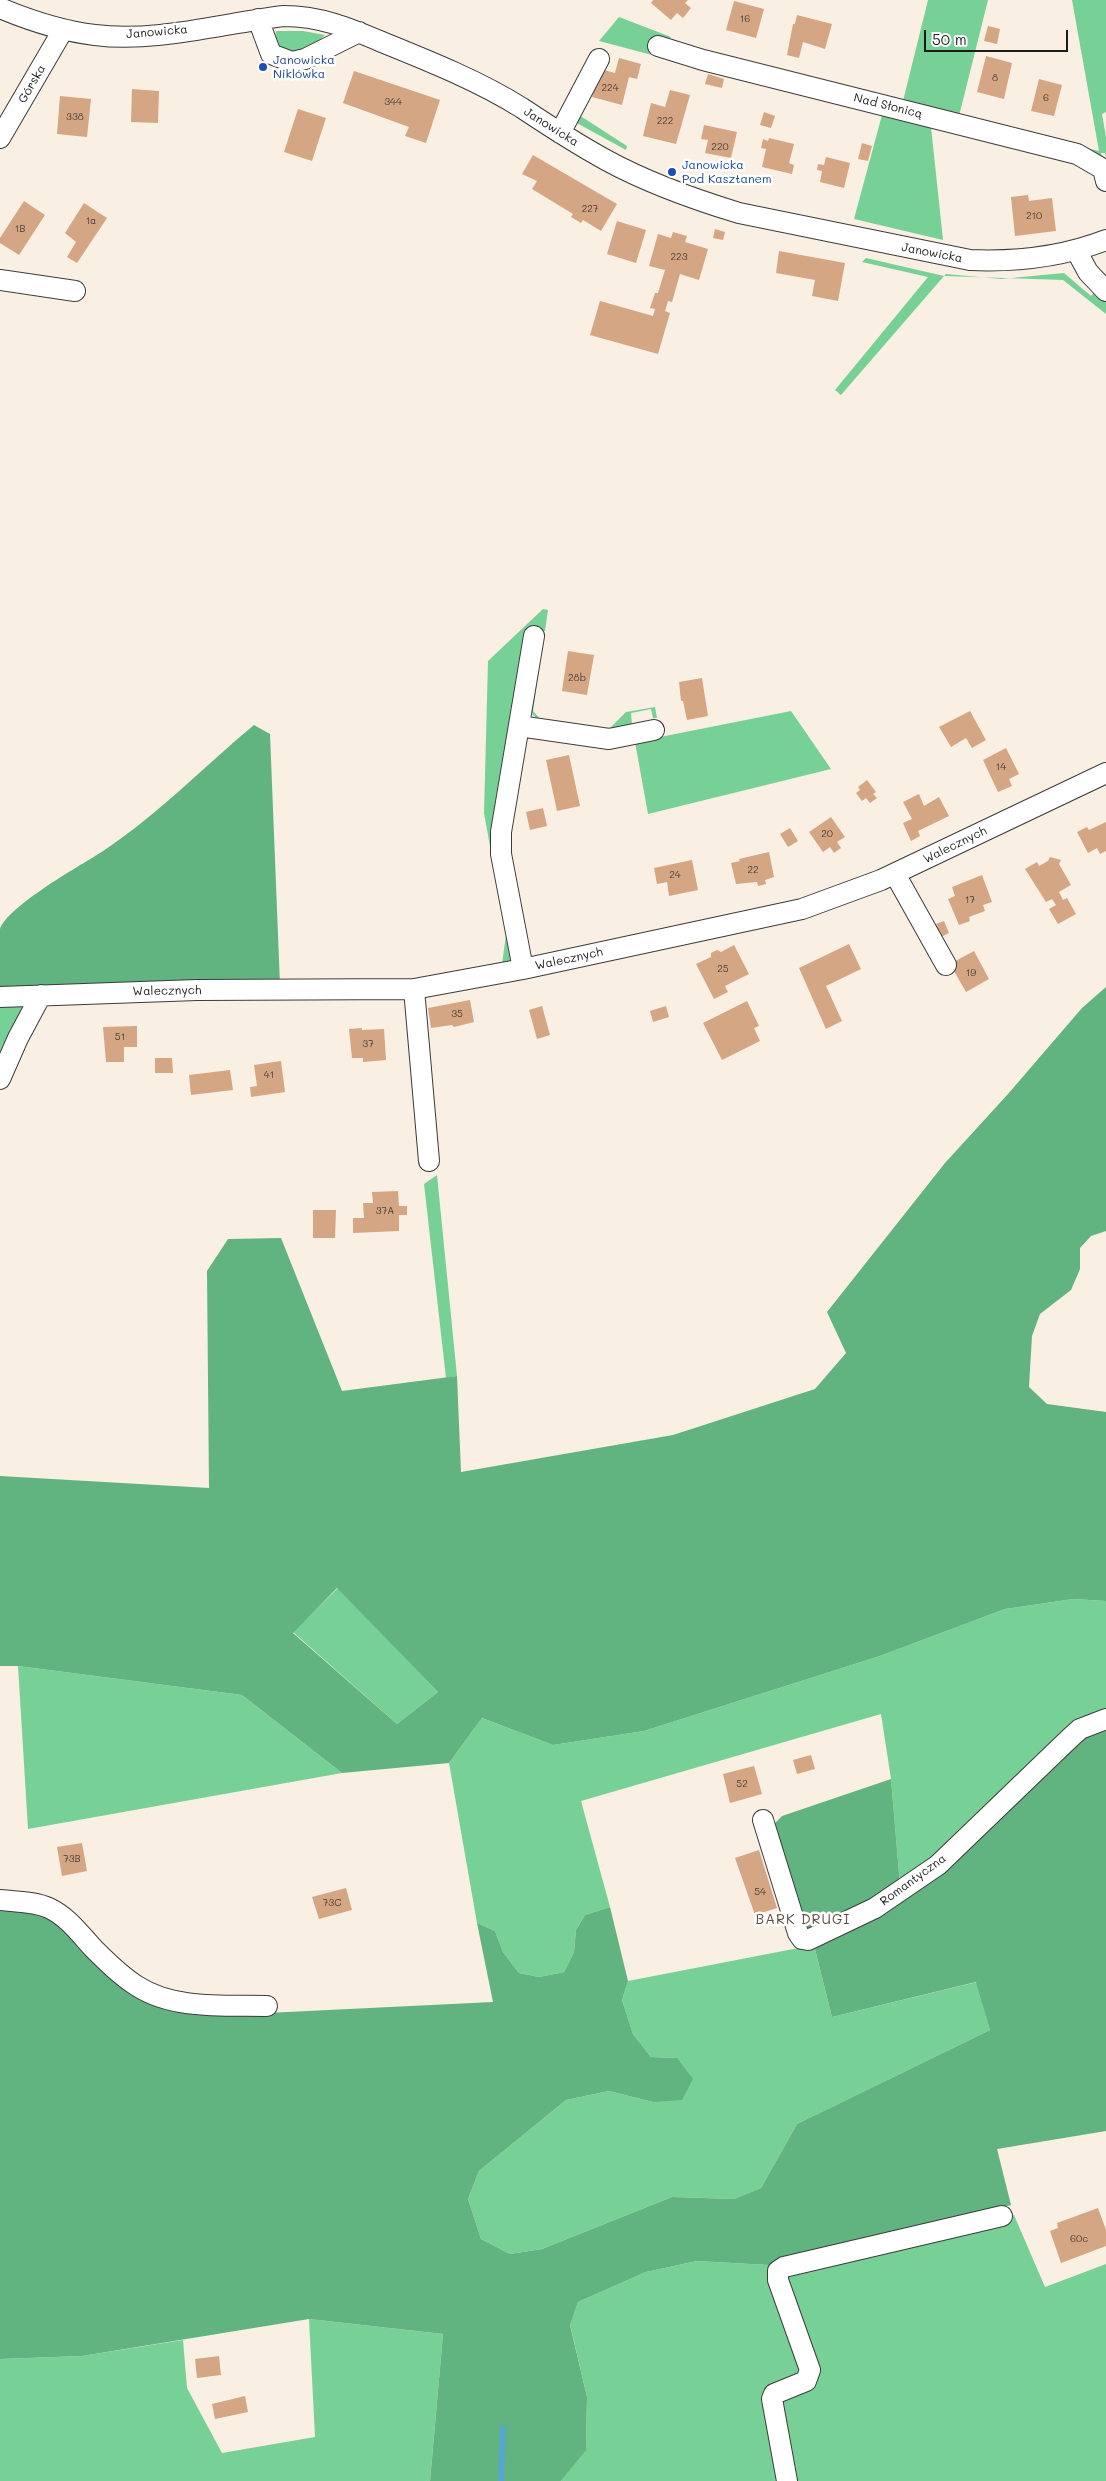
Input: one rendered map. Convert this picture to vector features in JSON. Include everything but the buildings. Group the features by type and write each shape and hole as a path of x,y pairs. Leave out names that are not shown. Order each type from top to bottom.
{"street":[{"name":"Janowicka","path":"0,8 32,22 63,30 96,35 139,36 284,16 309,8 332,22 420,57 470,81 522,108 607,161 668,189 707,203 783,223 970,260 1021,260 1076,250 1106,240"},
{"path":"258,19 271,54 292,62 305,59 359,32"},
{"name":"Górska","path":"0,138 63,30"},
{"name":"Nad Słonicą","path":"658,46 703,60 1078,154 1103,169 1106,181"},
{"path":"560,133 599,59"},
{"path":"1076,250 1088,272 1106,290"},
{"path":"0,280 75,291"},
{"path":"522,969 501,854 501,832 534,636"},
{"path":"519,726 609,738 654,730"},
{"name":"Walecznych","path":"0,996 197,990 414,989 522,969 802,909 843,896 895,874 1106,773"},
{"path":"895,874 946,965"},
{"path":"414,989 430,1161"},
{"path":"0,1079 18,1038 41,995"},
{"name":"Romantyczna","path":"763,1820 798,1933 802,1939 808,1940 875,1908 938,1865 1080,1729 1106,1719"},
{"path":"0,1900 26,1902 48,1908 74,1926 121,1974 137,1986 156,1996 217,2005 268,2006"},
{"path":"787,2481 772,2399 774,2394 806,2380 810,2370 778,2280 778,2271 784,2267 1002,2216"}],"green space":[{"path":"928,0 988,0 959,116 903,101"},
{"path":"1072,0 1106,0 1106,112 1102,114 1106,137 1106,157 1105,153 1101,153 1102,164 1062,142 1099,151"},
{"path":"619,17 671,37 653,51 652,55 599,41"},
{"path":"276,31 303,31 325,35 311,45 294,51 280,47 276,41"},
{"path":"579,115 627,146 626,150 575,122"},
{"path":"882,115 931,127 943,240 854,219"},
{"path":"866,258 944,276 841,395 835,390 928,277 862,262"},
{"path":"1064,273 1091,296 1096,290 1106,301 1106,314 1063,280 1009,278"},
{"path":"946,274 982,277 944,276"},
{"path":"982,277 1009,278 1001,279"},
{"path":"543,609 548,610 545,631 533,630 501,800 514,958 509,964 413,982 335,982 412,979 502,964 506,935 484,813 488,661"},
{"path":"540,663 533,711 542,721 533,715 529,705 536,667"},
{"path":"655,707 657,718 653,718 651,709 631,713 632,725 627,730 607,734 569,726 607,731 626,712"},
{"path":"791,711 831,769 648,814 635,742"},
{"path":"542,721 569,726 544,723"},
{"path":"254,725 270,734 280,985 0,990 0,929 5,920 41,890 114,844 135,828"},
{"path":"1106,987 1106,1231 1091,1236 1080,1248 1080,1269 1071,1290 1040,1314 1032,1336 1029,1387 1047,1404 1106,1412 1106,1601 1073,1599 1005,1609 880,1656 644,1731 553,1745 482,1718 449,1763 342,1773 242,1695 18,1666 0,1666 0,1476 209,1488 207,1271 228,1239 281,1238 342,1391 457,1376 461,1472 673,1435 815,1389 846,1353 827,1312 945,1163 1008,1094 1082,1008","holes":["337,1588 438,1692 397,1724 293,1633"]},
{"path":"33,999 0,1069 0,1001"},
{"path":"437,1175 457,1376 446,1378 424,1184"},
{"path":"338,1588 438,1692 397,1724 293,1632"},
{"path":"1073,1599 1106,1601 1106,1712 1005,1791 900,1885 891,1779 881,1714 581,1801 610,1907 585,1915 576,1930 574,1952 564,1972 539,1977 519,1973 503,1952 495,1931 477,1923 449,1763 482,1718 553,1745 644,1731 880,1656 1005,1609"},
{"path":"18,1666 242,1695 342,1773 28,1829"},
{"path":"1106,1725 1106,2131 997,2149 1011,2205 769,2265 697,2261 646,2272 578,2302 570,2325 587,2397 586,2450 561,2481 430,2481 443,2334 309,2319 82,2356 0,2359 0,1906 40,1911 67,1929 131,1992 267,2013 493,2002 477,1923 495,1931 503,1952 519,1973 539,1977 564,1972 574,1952 576,1930 585,1915 610,1907 628,1981 622,2000 633,2034 651,2057 677,2058 693,2079 682,2100 653,2102 609,2091 566,2100 479,2171 468,2199 481,2239 510,2254 542,2249 672,2197 734,2199 761,2188 797,2124 990,2030 976,1982 832,2017 814,1945 877,1913 1084,1733"},
{"path":"891,1779 900,1885 809,1931 772,1826 782,1816"},
{"path":"814,1945 832,2017 977,1982 990,2030 797,2124 761,2188 734,2199 672,2197 542,2249 510,2254 481,2239 468,2199 479,2171 566,2100 609,2091 653,2102 677,2058 651,2057 633,2034 622,2000 628,1981"},
{"path":"1014,2215 1045,2287 1106,2264 1106,2481 794,2481 777,2399 813,2381 783,2278 788,2270"},
{"path":"697,2261 769,2265 805,2376 765,2392 783,2481 561,2481 586,2449 587,2397 570,2324 578,2302 646,2272"},
{"path":"309,2319 443,2334 430,2481 0,2481 0,2359 82,2356 183,2340 187,2388 222,2453 315,2437"}],"waterway":[{"path":"501,2481 503,2428"}],"place":[{"name":"Janowicka Niklówka","path":"263,67"},
{"name":"Janowicka Pod Kasztanem","path":"672,172"}],"district":[{"name":"BARK DRUGI","path":"803,1920"}]}
